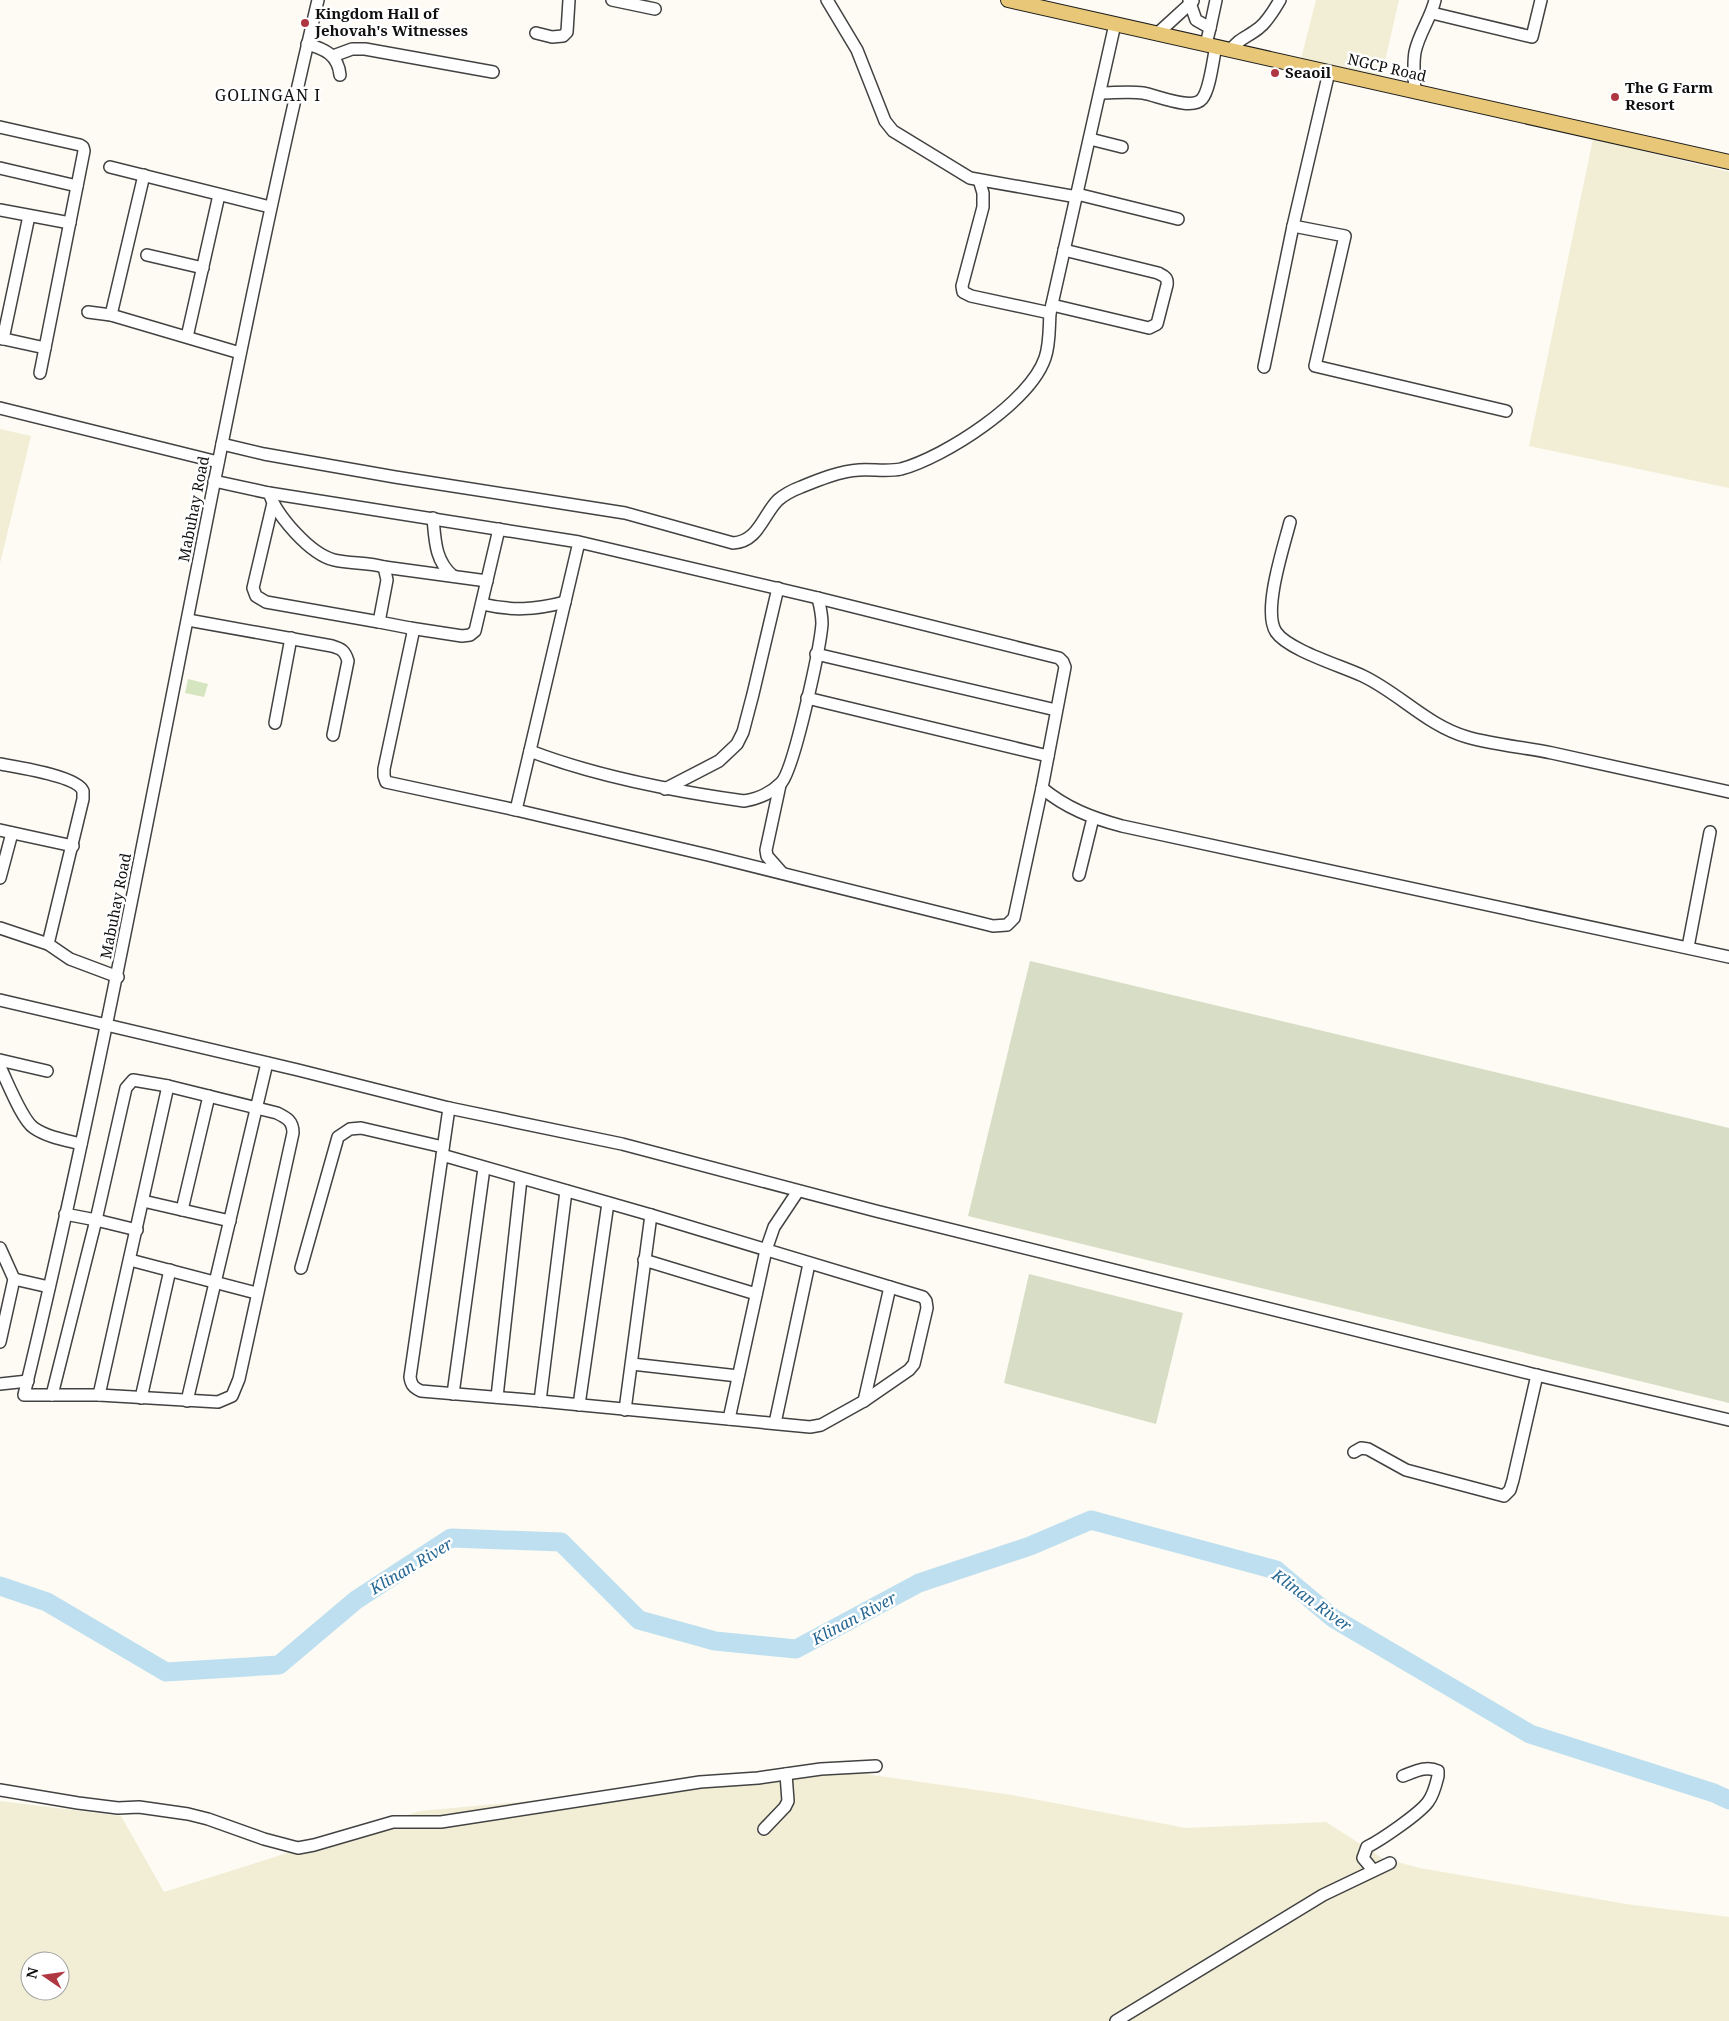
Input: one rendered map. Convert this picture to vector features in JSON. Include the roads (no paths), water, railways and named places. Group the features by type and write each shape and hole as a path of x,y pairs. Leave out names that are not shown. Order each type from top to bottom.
{"main road":[{"name":"NGCP Road","path":"1008,0 1729,162"}],"street":[{"name":"Mabuhay Road","path":"28,1381 118,977 240,353 270,207 318,0"},
{"path":"536,33 552,37 563,36 567,32 569,0"},
{"path":"612,0 655,9"},
{"path":"827,0 857,50 885,121 893,131 958,171 979,180 1077,196 1178,219"},
{"path":"1100,93 1136,92 1182,103 1197,103 1202,100 1206,93 1211,45 1210,28 1216,0"},
{"path":"1231,50 1236,42 1265,22 1280,0"},
{"path":"1415,91 1416,51 1420,36 1432,14 1435,0"},
{"path":"1432,14 1532,37 1541,0"},
{"path":"1158,33 1191,1 1196,20 1210,28"},
{"path":"222,444 264,454 395,477 625,513 698,532 725,542 739,542 751,537 777,501 800,487 849,471 892,470 923,461 943,451 1005,410 1028,389 1042,366 1048,348 1051,309 1115,24"},
{"path":"307,44 322,48 333,56 339,65 340,74"},
{"path":"333,56 352,49 366,49 493,72"},
{"path":"1264,367 1293,226 1329,72"},
{"path":"0,127 82,146 84,151 40,373"},
{"path":"1090,139 1122,147"},
{"path":"110,167 270,207"},
{"path":"0,168 77,186"},
{"path":"111,315 144,175"},
{"path":"979,180 983,193 983,206 962,286 963,292 966,295 1149,328 1157,324 1168,280 1166,276 1064,250"},
{"path":"187,337 219,195"},
{"path":"0,210 70,223"},
{"path":"29,216 2,339 45,348"},
{"path":"1293,226 1345,236 1315,366 1506,411"},
{"path":"148,255 203,268"},
{"path":"88,312 111,315 240,353"},
{"path":"0,408 218,462"},
{"path":"214,481 271,498 433,518 579,542 778,588 1059,658 1063,662 1064,667 1042,788 1014,918 1007,926 993,926 783,873 516,810 386,782 384,769 412,639 413,633 410,628"},
{"path":"271,498 303,541 322,556 336,561 371,563 487,581"},
{"path":"271,498 254,588 256,596 266,602 410,628 470,636 475,631 499,529"},
{"path":"433,518 436,551 446,571 453,576"},
{"path":"1290,522 1270,604 1272,622 1276,632 1293,646 1384,687 1449,730 1467,737 1729,792"},
{"path":"516,810 579,542"},
{"path":"379,622 387,580 384,566"},
{"path":"665,789 719,761 737,744 743,732 753,694 778,588"},
{"path":"783,873 767,856 766,850 780,785 788,771 807,698 822,624 818,598"},
{"path":"482,604 495,607 541,609 566,602"},
{"path":"188,620 342,649 348,661 332,735"},
{"path":"275,723 291,638"},
{"path":"816,654 1056,710"},
{"path":"807,698 1048,756"},
{"path":"530,751 557,762 665,789 744,801 770,792 780,785"},
{"path":"0,764 63,778 83,791 73,846 48,944"},
{"path":"1042,788 1056,800 1092,818 1132,828 1729,957"},
{"path":"1080,875 1092,818"},
{"path":"0,830 73,846"},
{"path":"1688,947 1710,832"},
{"path":"0,878 12,833"},
{"path":"0,928 48,944 70,958 118,977"},
{"path":"0,1000 449,1108 622,1144 798,1191 1537,1375 1729,1420"},
{"path":"0,1060 47,1071"},
{"path":"187,1401 267,1063"},
{"path":"0,1067 32,1126 41,1132 81,1144"},
{"path":"0,1384 28,1381 24,1395 52,1395 99,1395 218,1402 232,1396 238,1379 293,1133 293,1126 284,1116 168,1086 134,1080 126,1088 96,1220 52,1395"},
{"path":"99,1395 168,1086"},
{"path":"182,1210 209,1096"},
{"path":"301,1268 338,1137 350,1128 361,1128 443,1151 484,1168 923,1297 927,1308 912,1367 864,1401 816,1427 422,1391 415,1388 411,1383 410,1377 443,1151 449,1108"},
{"path":"453,1394 484,1168"},
{"path":"497,1397 521,1179"},
{"path":"540,1401 566,1191"},
{"path":"729,1419 766,1250 774,1227 798,1191"},
{"path":"143,1201 230,1221"},
{"path":"579,1405 608,1203"},
{"path":"65,1214 137,1230"},
{"path":"625,1410 651,1216"},
{"path":"0,1248 14,1279 0,1342"},
{"path":"130,1260 256,1293"},
{"path":"644,1260 756,1294"},
{"path":"774,1423 809,1264"},
{"path":"141,1398 170,1270"},
{"path":"14,1279 49,1287"},
{"path":"864,1401 890,1287"},
{"path":"632,1364 738,1376"},
{"path":"1354,1452 1361,1448 1368,1449 1406,1470 1500,1496 1506,1496 1513,1480 1537,1375"},
{"path":"0,1790 78,1803 118,1808 139,1807 188,1814 298,1848 326,1842 393,1822 441,1822 700,1782 758,1778 820,1769 876,1766"},
{"path":"1373,1870 1363,1858 1367,1847 1379,1841 1422,1809 1430,1800 1438,1772 1432,1769 1422,1769 1403,1776"},
{"path":"764,1829 785,1807 788,1801 786,1774"},
{"path":"1116,2021 1323,1895 1390,1863"}],"waterway":[{"name":"Klinan River","path":"0,1586 47,1602 166,1672 279,1665 356,1600 451,1538 561,1542 639,1620 715,1641 796,1649 919,1583 1030,1546 1091,1520 1276,1570 1333,1618 1530,1734 1714,1793 1729,1800"}],"place":[{"name":"Kingdom Hall of Jehovah's Witnesses","path":"305,23"},
{"name":"Seaoil","path":"1275,73"},
{"name":"The G Farm Resort","path":"1615,97"}],"district":[{"name":"GOLINGAN I","path":"268,95"}]}
